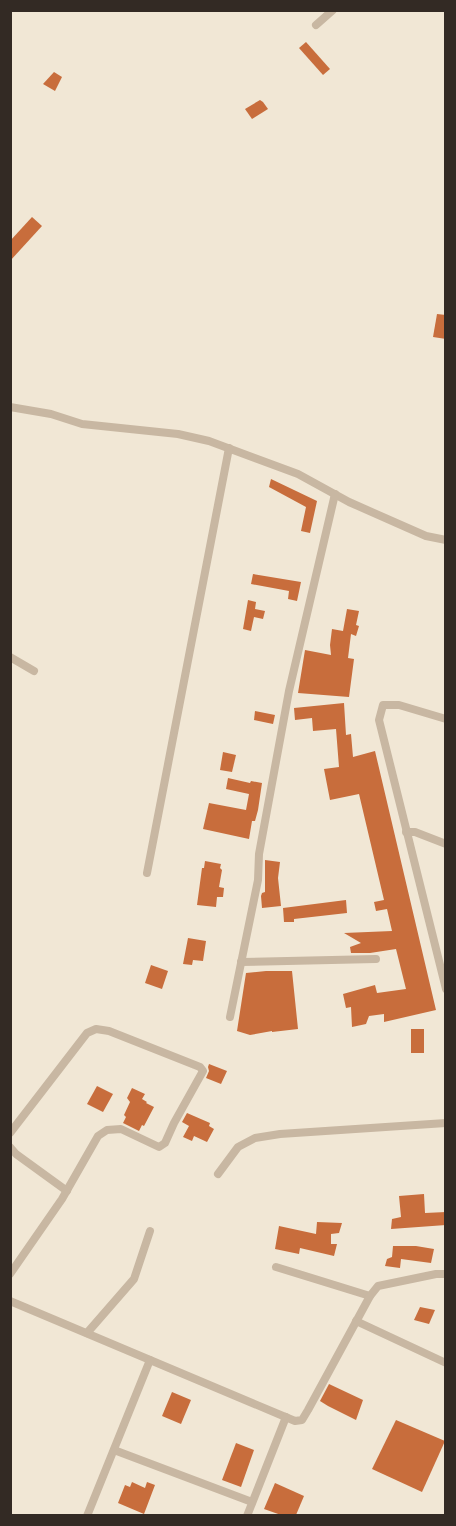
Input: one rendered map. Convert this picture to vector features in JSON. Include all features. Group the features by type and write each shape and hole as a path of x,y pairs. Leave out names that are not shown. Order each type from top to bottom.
{"street":[{"path":"316,25 333,10"},
{"path":"10,407 51,414 82,424 178,434 209,441 298,474 335,494 426,536 446,540"},
{"path":"147,873 229,448"},
{"path":"230,1017 258,880 259,854 289,691 335,494"},
{"path":"10,657 34,671"},
{"path":"446,719 399,705 383,705 378,720 446,990"},
{"path":"406,832 415,832 446,844"},
{"path":"241,962 376,959"},
{"path":"10,1133 87,1033 96,1029 109,1031 200,1067 203,1071 165,1143 159,1147 121,1129 107,1130 98,1136 67,1191 10,1274"},
{"path":"218,1174 238,1147 255,1138 280,1134 446,1123"},
{"path":"10,1147 16,1154 67,1191"},
{"path":"87,1333 134,1279 150,1231"},
{"path":"276,1268 370,1296"},
{"path":"10,1301 295,1421 302,1420 370,1296 378,1286 446,1274"},
{"path":"356,1321 446,1363"},
{"path":"87,1515 150,1360"},
{"path":"247,1515 286,1417"},
{"path":"114,1450 252,1502"}],"building":[{"path":"306,42 330,69 323,75 299,48"},
{"path":"54,72 62,77 55,91 43,84"},
{"path":"260,100 268,109 252,119 245,109"},
{"path":"32,217 42,226 10,261 10,241"},
{"path":"437,314 446,315 446,339 433,337"},
{"path":"271,479 317,501 310,533 301,531 306,507 269,487"},
{"path":"253,574 301,582 297,601 288,599 289,591 251,584"},
{"path":"248,600 256,602 255,609 265,611 263,619 254,617 251,631 243,629"},
{"path":"347,609 359,611 356,625 359,626 356,636 351,634 348,658 354,659 349,697 298,693 305,650 331,655 332,629 343,631"},
{"path":"344,703 346,735 351,734 353,757 375,751 436,1010 384,1022 384,1014 369,1016 366,1024 352,1027 351,1007 346,1008 343,994 375,985 377,993 406,989 396,949 351,953 350,947 361,943 344,933 392,931 387,909 376,911 374,902 384,900 359,794 330,800 324,769 339,767 336,729 313,731 312,718 295,720 294,708"},
{"path":"255,711 275,715 273,724 254,720"},
{"path":"223,752 236,755 232,772 220,770"},
{"path":"228,778 262,783 258,810 255,821 252,821 249,839 203,829 209,803 246,810 249,794 226,789"},
{"path":"265,860 280,862 278,878 281,906 262,908 261,896 265,892"},
{"path":"205,861 221,864 219,887 224,888 223,897 217,897 216,907 197,905"},
{"path":"346,900 347,913 284,922 283,908"},
{"path":"188,938 206,941 203,961 193,960 192,965 183,964"},
{"path":"151,965 168,971 162,989 145,983"},
{"path":"292,971 298,1029 250,1035 237,1031 246,973"},
{"path":"411,1029 424,1029 424,1053 411,1053"},
{"path":"209,1064 227,1071 221,1084 206,1078"},
{"path":"97,1086 113,1094 103,1112 87,1104"},
{"path":"132,1088 145,1094 142,1099 154,1107 139,1131 123,1123 130,1102 127,1098"},
{"path":"187,1113 210,1123 209,1126 214,1129 207,1142 194,1136 192,1141 183,1137 189,1126 182,1122"},
{"path":"424,1194 425,1213 446,1212 446,1225 391,1229 392,1219 401,1217 399,1196"},
{"path":"317,1222 342,1223 339,1233 331,1234 331,1244 337,1244 334,1256 300,1248 299,1254 275,1249 279,1226 316,1234"},
{"path":"393,1246 434,1249 431,1263 401,1259 400,1268 385,1266 387,1259 392,1257"},
{"path":"420,1307 435,1310 429,1324 414,1320"},
{"path":"329,1384 363,1400 356,1420 320,1401"},
{"path":"172,1392 191,1400 181,1424 162,1416"},
{"path":"396,1420 445,1441 422,1492 372,1469"},
{"path":"236,1443 254,1450 241,1487 222,1480"},
{"path":"132,1482 145,1488 147,1482 155,1485 144,1514 118,1503 125,1485 130,1487"},
{"path":"275,1483 304,1496 296,1515 281,1515 264,1509"}]}
